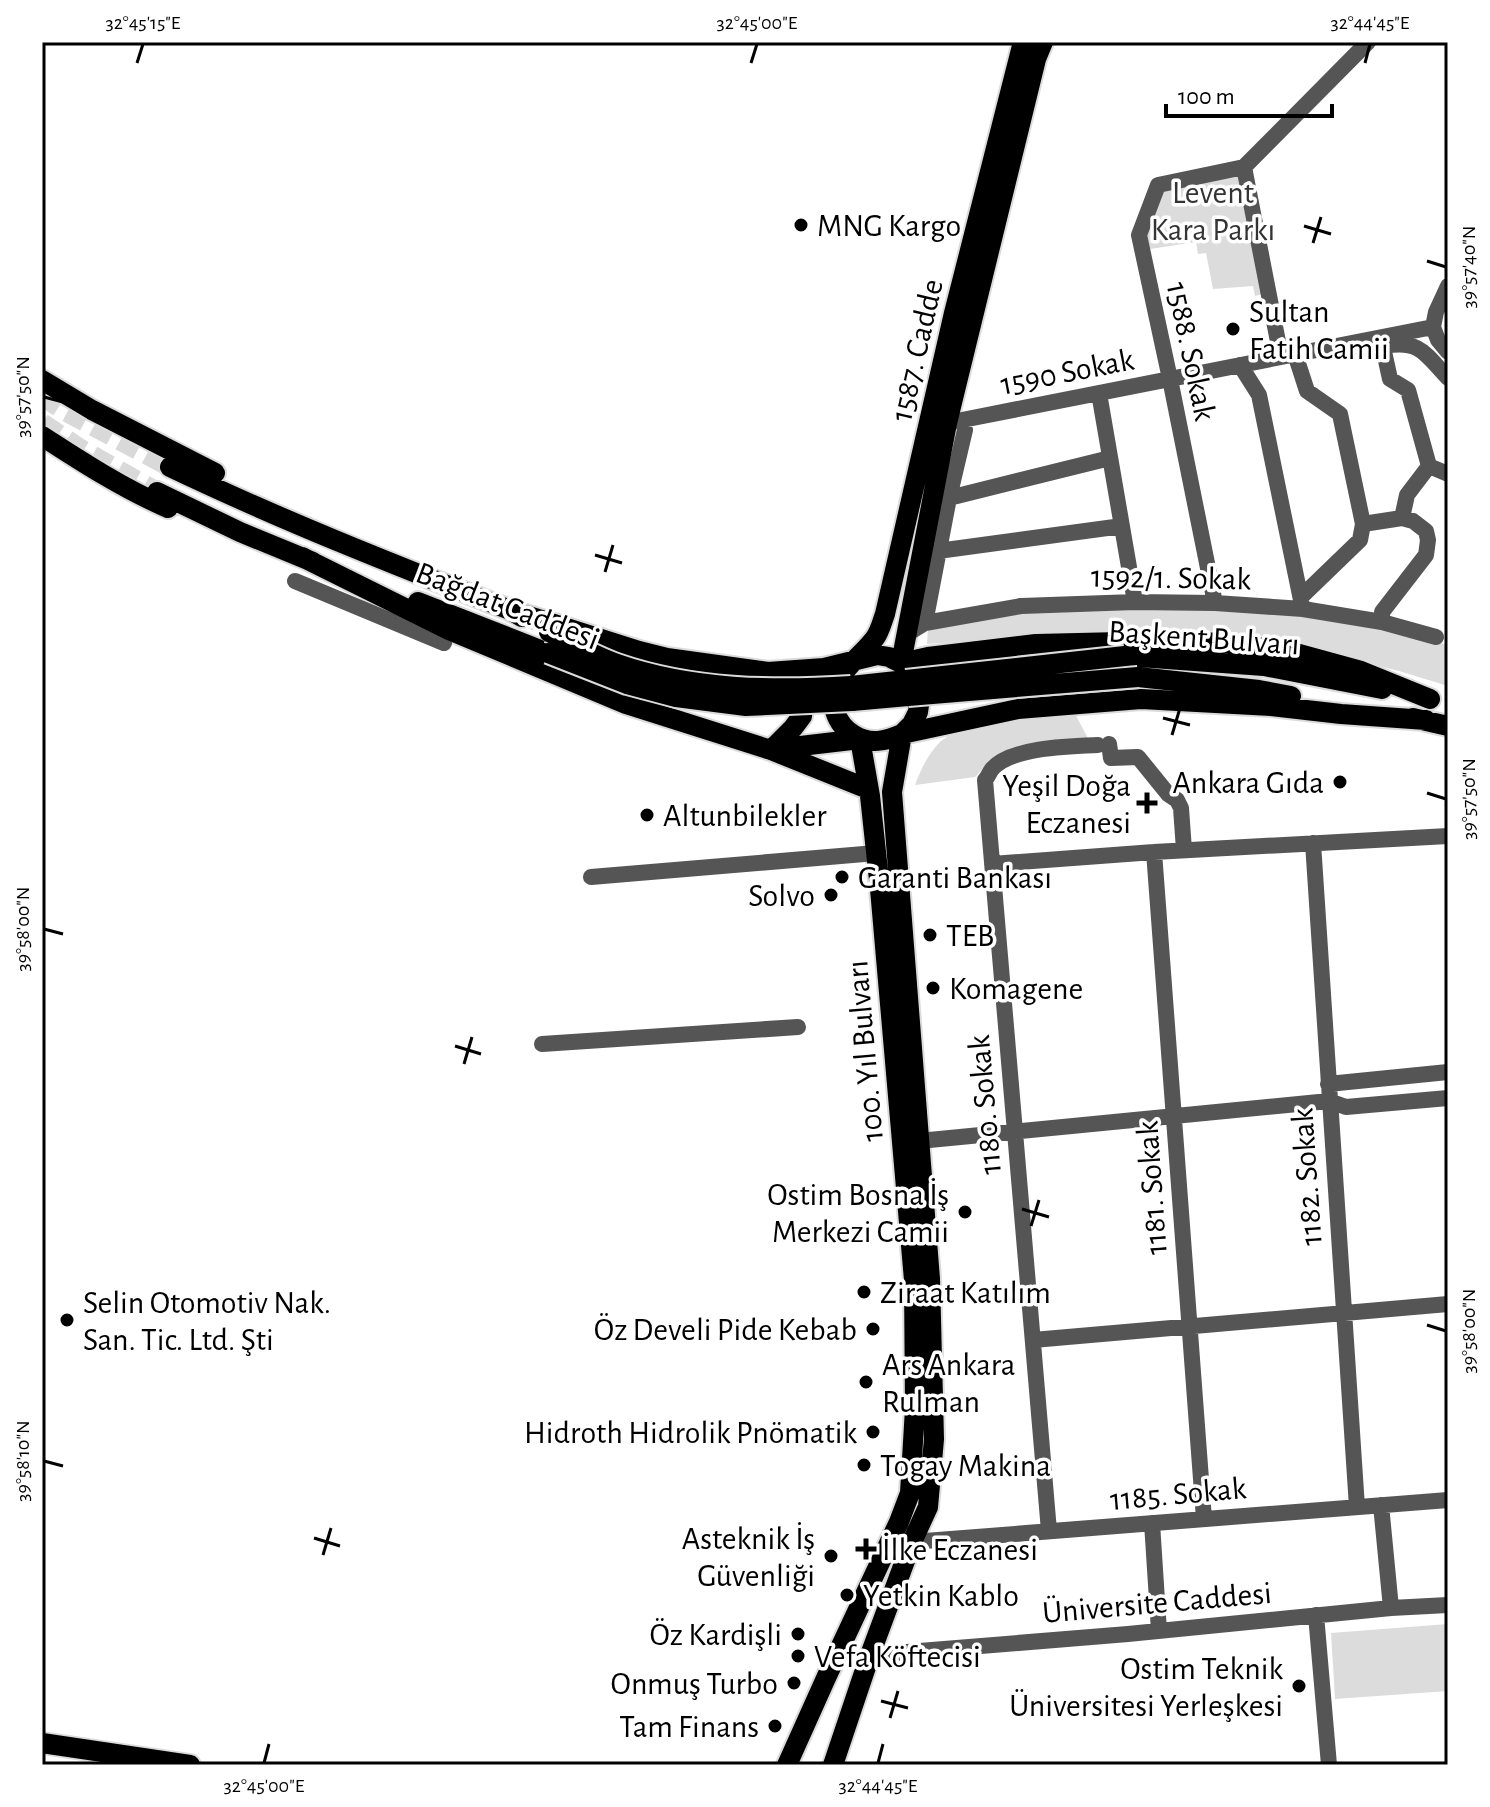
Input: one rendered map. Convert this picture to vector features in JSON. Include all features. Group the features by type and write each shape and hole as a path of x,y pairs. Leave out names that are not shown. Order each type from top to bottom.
{"main road":[{"name":"1587. Cadde","path":"860,739 840,722 834,709 836,683 842,672 876,636 885,614 957,301 1023,42"},
{"name":"1587. Cadde","path":"905,680 907,634 914,587 956,427 1036,59 1043,42"},
{"path":"42,380 92,410 221,476 255,506"},
{"path":"42,436 152,502 200,523 240,532"},
{"name":"Bağdat Caddesi","path":"170,467 372,556 510,610 549,643"},
{"name":"Bağdat Caddesi","path":"157,492 240,532 302,557 549,643 627,684 676,697 746,706 852,694 905,680"},
{"path":"302,557 449,630 626,704 771,750 868,789 877,782 885,784 892,792"},
{"path":"510,610 667,658 768,672 824,668 877,655 889,657 905,680 928,657 1036,644 1227,643 1288,651 1361,671 1439,701"},
{"path":"963,654 948,666 943,683 956,698 969,705 1018,709"},
{"name":"Başkent Bulvarı","path":"905,680 1125,656 1264,666 1439,701"},
{"path":"771,750 802,716 804,694 788,677 776,671"},
{"name":"100. Yıl Bulvarı","path":"833,1765 870,1655 928,1507 934,1439 930,1279 892,792 902,734 918,712 920,698 911,672 905,680"},
{"name":"Başkent Bulvarı","path":"905,680 1138,677 1259,690 1448,726"},
{"path":"771,750 860,739 874,742 889,740 902,734 1018,709 1141,699 1271,706 1426,720"},
{"name":"100. Yıl Bulvarı","path":"787,1765 910,1493 915,1408 914,1280 876,853 860,739"},
{"path":"42,1743 190,1765"}],"street":[{"path":"1302,603 1360,540 1363,524 1340,414 1307,391 1291,359 1244,167 1368,42"},
{"name":"1588. Sokak","path":"1215,603 1139,235 1158,185 1244,167"},
{"path":"1448,286 1433,327 1438,340 1448,352"},
{"name":"1590 Sokak","path":"956,427 1099,393 1240,365 1291,359 1433,327"},
{"path":"1291,359 1402,343 1419,349 1448,378"},
{"path":"1383,347 1390,379 1408,390 1429,466"},
{"path":"1240,365 1259,395 1302,603"},
{"path":"1099,393 1135,602"},
{"path":"925,623 949,498 956,427"},
{"path":"949,498 1110,458"},
{"path":"1429,466 1448,474"},
{"path":"1402,518 1407,495 1429,466"},
{"path":"1363,524 1402,518 1413,521 1426,531 1428,548 1422,561 1382,612 1382,622"},
{"path":"938,551 1122,526"},
{"path":"295,581 444,643"},
{"name":"1592/1. Sokak","path":"907,634 925,623 1021,606 1135,602 1302,603 1443,636"},
{"name":"1180. Sokak","path":"1049,1531 985,780 994,767 1022,753 1104,744 1111,758 1138,757 1168,794 1177,800 1181,808 1184,850"},
{"path":"992,864 1448,836"},
{"name":"1182. Sokak","path":"1313,843 1357,1507"},
{"name":"1181. Sokak","path":"1154,852 1204,1519"},
{"path":"591,877 876,853"},
{"path":"542,1044 798,1027"},
{"path":"919,1141 1174,1116 1448,1072"},
{"path":"1329,1093 1346,1107 1448,1098"},
{"path":"1033,1340 1448,1304"},
{"name":"1185. Sokak","path":"912,1542 1448,1500"},
{"path":"1381,1505 1391,1608"},
{"path":"1152,1523 1159,1631"},
{"name":"Üniversite Caddesi","path":"870,1655 1448,1605"},
{"path":"1316,1615 1329,1765"}],"green space":[{"name":"Levent Kara Parkı","path":"1240,170 1263,294 1255,296 1253,286 1213,289 1206,253 1198,254 1196,242 1150,249 1145,228 1161,187"},
{"path":"1243,608 1382,627 1448,645 1448,686 1275,640 1196,632 927,644 928,629 980,618 1055,610"},
{"path":"1074,712 1089,740 1039,742 1015,747 993,758 975,777 915,785 922,768 940,742 967,727 1003,719"},
{"path":"1448,1624 1448,1691 1335,1699 1331,1633"}],"tunnel":[{"path":"42,396 170,467"},
{"path":"42,423 79,448 157,492"}],"place":[{"name":"MNG Kargo","path":"801,225"},
{"name":"Sultan Fatih Camii","path":"1233,329"},
{"name":"Ankara Gıda","path":"1340,782"},
{"name":"Yeşil Doğa Eczanesi","path":"1147,803"},
{"name":"Altunbilekler","path":"647,815"},
{"name":"Garanti Bankası","path":"842,877"},
{"name":"Solvo","path":"831,895"},
{"name":"TEB","path":"930,935"},
{"name":"Komagene","path":"933,988"},
{"name":"Ostim Bosna İş Merkezi Camii","path":"965,1212"},
{"name":"Ziraat Katılım","path":"864,1292"},
{"name":"Selin Otomotiv Nak. San. Tic. Ltd. Şti","path":"67,1320"},
{"name":"Öz Develi Pide Kebab","path":"873,1329"},
{"name":"Ars Ankara Rulman","path":"866,1382"},
{"name":"Hidroth Hidrolik Pnömatik","path":"873,1432"},
{"name":"Togay Makina","path":"864,1465"},
{"name":"İlke Eczanesi","path":"866,1549"},
{"name":"Asteknik İş Güvenliği","path":"831,1556"},
{"name":"Yetkin Kablo","path":"847,1595"},
{"name":"Öz Kardişli","path":"798,1634"},
{"name":"Vefa Köftecisi","path":"798,1656"},
{"name":"Onmuş Turbo","path":"794,1683"},
{"name":"Ostim Teknik Üniversitesi Yerleşkesi","path":"1299,1686"},
{"name":"Tam Finans","path":"775,1726"}]}
